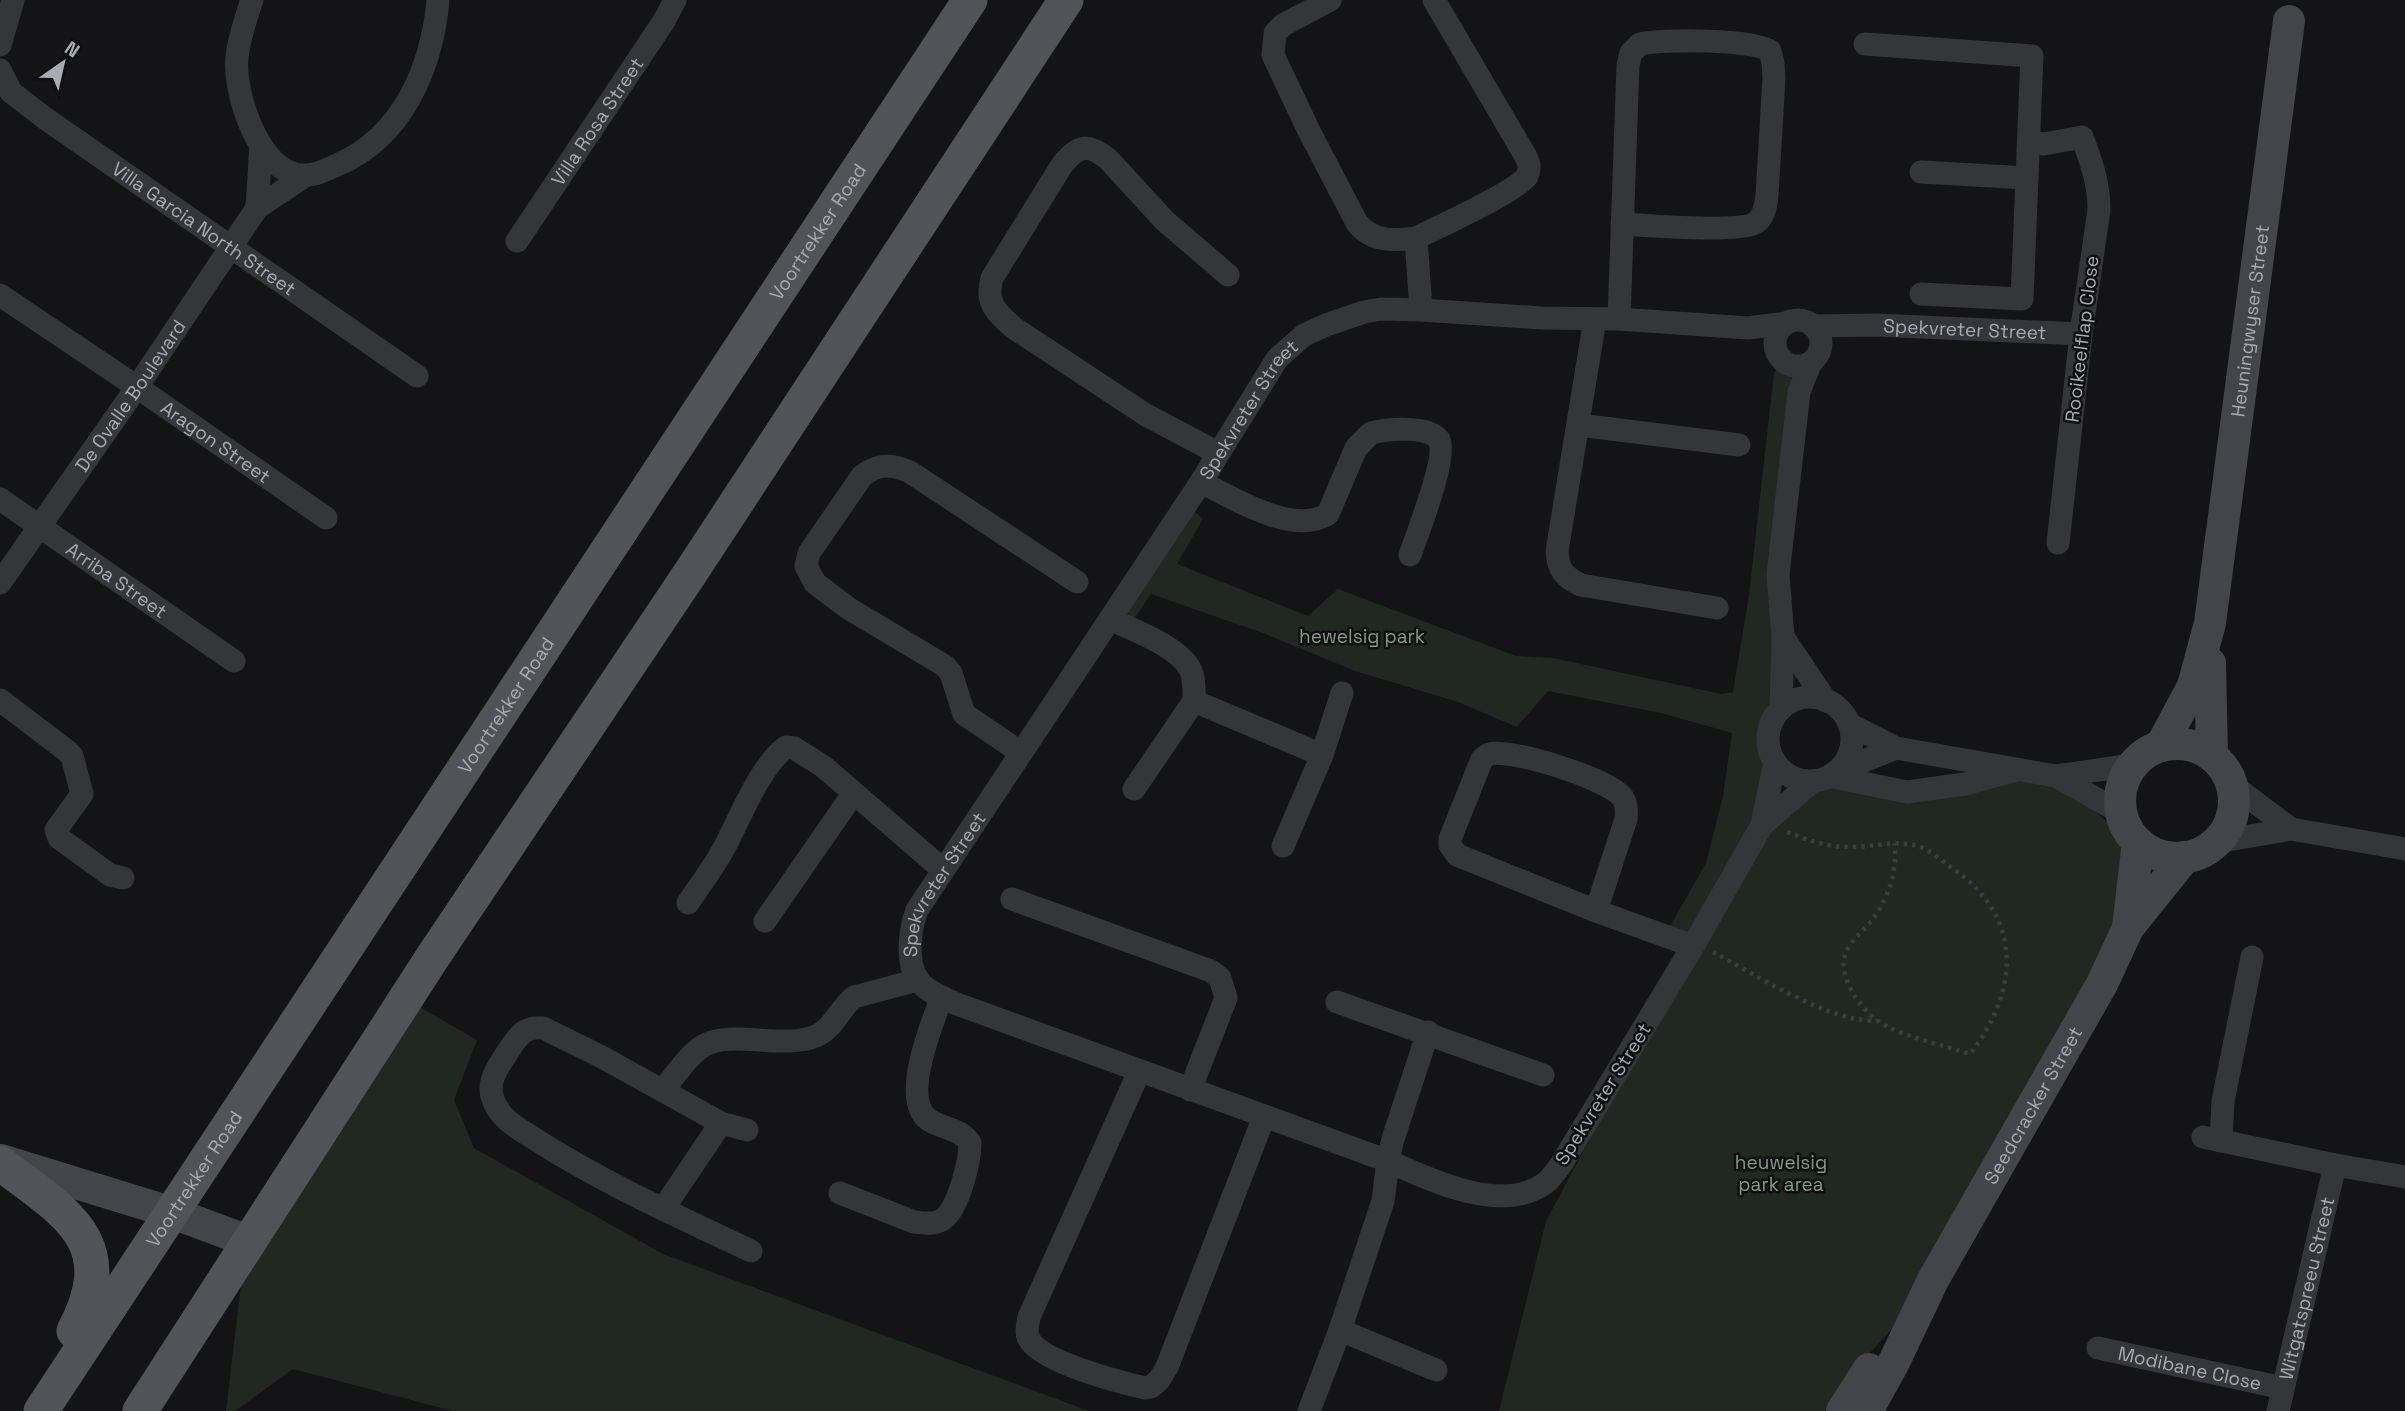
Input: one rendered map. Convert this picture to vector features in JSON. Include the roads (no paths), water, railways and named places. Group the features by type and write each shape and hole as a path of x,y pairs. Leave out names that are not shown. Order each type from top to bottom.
{"main road":[{"name":"Voortrekker Road","path":"41,1411 970,0"},
{"path":"140,1411 432,958 691,572 1066,0"},
{"path":"0,1161 75,1223 86,1240 93,1273 84,1313 24,1411"}],"street":[{"path":"0,44 13,0"},
{"name":"De Ovalle Boulevard","path":"253,0 236,58 244,108 261,145 281,167 305,176"},
{"name":"De Ovalle Boulevard","path":"0,583 137,387 257,208 305,176 356,155 379,138 403,111 413,95 438,0"},
{"name":"Villa Rosa Street","path":"517,241 664,21 675,0"},
{"path":"1330,0 1283,25 1275,33 1273,55 1357,223 1373,237 1399,241 1416,238 1515,187 1528,174 1530,167 1434,0"},
{"name":"Heuningwyser Street","path":"2212,756 2210,623 2289,21"},
{"path":"1619,319 1622,224 1628,65 1635,48 1648,42 1666,41 1754,44 1770,51 1774,78 1767,195 1765,211 1758,222 1739,228 1622,224"},
{"path":"1865,44 2032,57 2022,299 1921,294"},
{"name":"Villa Garcia North Street","path":"0,70 11,92 417,376"},
{"name":"Rooikeelflap Close","path":"2030,142 2044,144 2082,137 2097,181 2099,210 2081,334 2057,543"},
{"name":"De Ovalle Boulevard","path":"257,208 261,145"},
{"path":"1218,453 1138,410 1014,328 995,311 989,289 992,278 1062,165 1071,153 1087,148 1108,159 1165,220 1228,275"},
{"path":"1921,172 2027,177"},
{"path":"1416,238 1421,310"},
{"name":"Aragon Street","path":"0,295 326,519"},
{"name":"Spekvreter Street","path":"1775,762 1762,825 1694,944 1562,1164 1545,1183 1518,1194 1489,1195 1440,1183 1388,1161 1139,1072 942,997 918,980 911,957 909,934 917,910 942,869 1201,482 1277,359 1292,344 1326,325 1381,309 1619,319 1748,328 1805,321 1808,350 1848,325 2081,334"},
{"path":"1595,319 1557,551 1560,571 1581,585 1717,608"},
{"path":"1780,709 1783,637 1778,575 1799,392 1808,350 1777,352 1776,343 1781,328 1787,323"},
{"name":"Spekvreter Street","path":"1748,328 1776,343"},
{"path":"1578,425 1739,445"},
{"path":"1201,482 1279,517 1298,522 1313,521 1328,514 1356,448 1371,433 1408,430 1430,432 1439,441 1441,448 1439,467 1410,555"},
{"path":"1020,752 964,714 951,673 945,666 848,608 815,583 808,573 809,553 862,476 872,468 890,465 910,472 1077,582"},
{"name":"Arriba Street","path":"0,499 234,661"},
{"path":"1110,619 1165,647 1183,660 1192,672 1194,701 1134,789"},
{"name":"Heuningwyser Street","path":"2161,746 2193,686 2210,623"},
{"path":"1783,637 1826,701"},
{"path":"1283,846 1322,755 1342,693"},
{"path":"1825,777 1840,769 1850,753 1852,738 1849,724 1839,709 1826,701 1801,698 1780,709 1773,718 1768,734 1769,748 1775,762 1788,775 1799,780 1825,777 1896,748"},
{"path":"0,701 72,756 82,793 56,830 58,838 110,875 122,878"},
{"path":"1194,701 1322,755"},
{"path":"1849,724 1896,748 2056,776 2133,765"},
{"path":"2179,744 2200,749 2212,756 2224,769 2231,784 2234,801 2224,834 2210,848 2193,855 2174,858 2157,855 2138,843 2126,827 2121,813 2120,796 2124,778 2145,753 2161,746 2179,744"},
{"path":"688,903 723,851 752,792 782,749 789,747 824,767 942,869"},
{"path":"1596,911 1626,819 1624,799 1611,787 1592,779 1510,754 1489,754 1482,759 1450,839 1452,850 1457,855 1596,911 1694,944"},
{"path":"1825,777 1907,792 1965,784 2016,770"},
{"path":"2056,776 2121,813"},
{"name":"Spekvreter Street","path":"1762,825 1825,777"},
{"path":"2231,784 2291,829"},
{"path":"765,921 853,794"},
{"path":"2216,842 2291,829 2405,849"},
{"name":"Seedcracker Street","path":"2128,928 2138,843"},
{"name":"Seedcracker Street","path":"1867,1411 1933,1280 2102,984 2128,928 2185,857"},
{"path":"1012,899 1210,971 1220,978 1226,998 1190,1090"},
{"path":"2252,957 2223,1101 2212,1139 2405,1177"},
{"path":"663,1090 693,1055 712,1042 805,1040 827,1029 854,997 918,980"},
{"path":"840,1193 926,1224 944,1219 950,1212 963,1181 970,1143 960,1132 930,1121 923,1114 916,1085 930,1029 942,997"},
{"path":"1337,1002 1428,1032 1543,1075"},
{"path":"747,1130 721,1124 600,1056 543,1028 534,1027 520,1033 491,1079 491,1094 506,1120 572,1162 751,1251"},
{"path":"1309,1411 1340,1330 1383,1201 1388,1161 1428,1032"},
{"path":"1139,1072 1029,1317 1027,1333 1030,1341 1037,1349 1062,1363 1145,1388 1152,1387 1159,1380 1179,1339 1264,1117"},
{"path":"663,1209 721,1124"},
{"path":"0,1161 170,1212 248,1241"},
{"name":"Witgatspreeu Street","path":"2278,1411 2335,1165"},
{"name":"Seedcracker Street","path":"1842,1411 1884,1345 1933,1280"},
{"path":"1340,1330 1436,1370"},
{"name":"Modibane Close","path":"2098,1348 2283,1388"}],"park label":[{"name":"hewelsig park","path":"1362,636"},
{"name":"heuwelsig park area","path":"1781,1173"}]}
